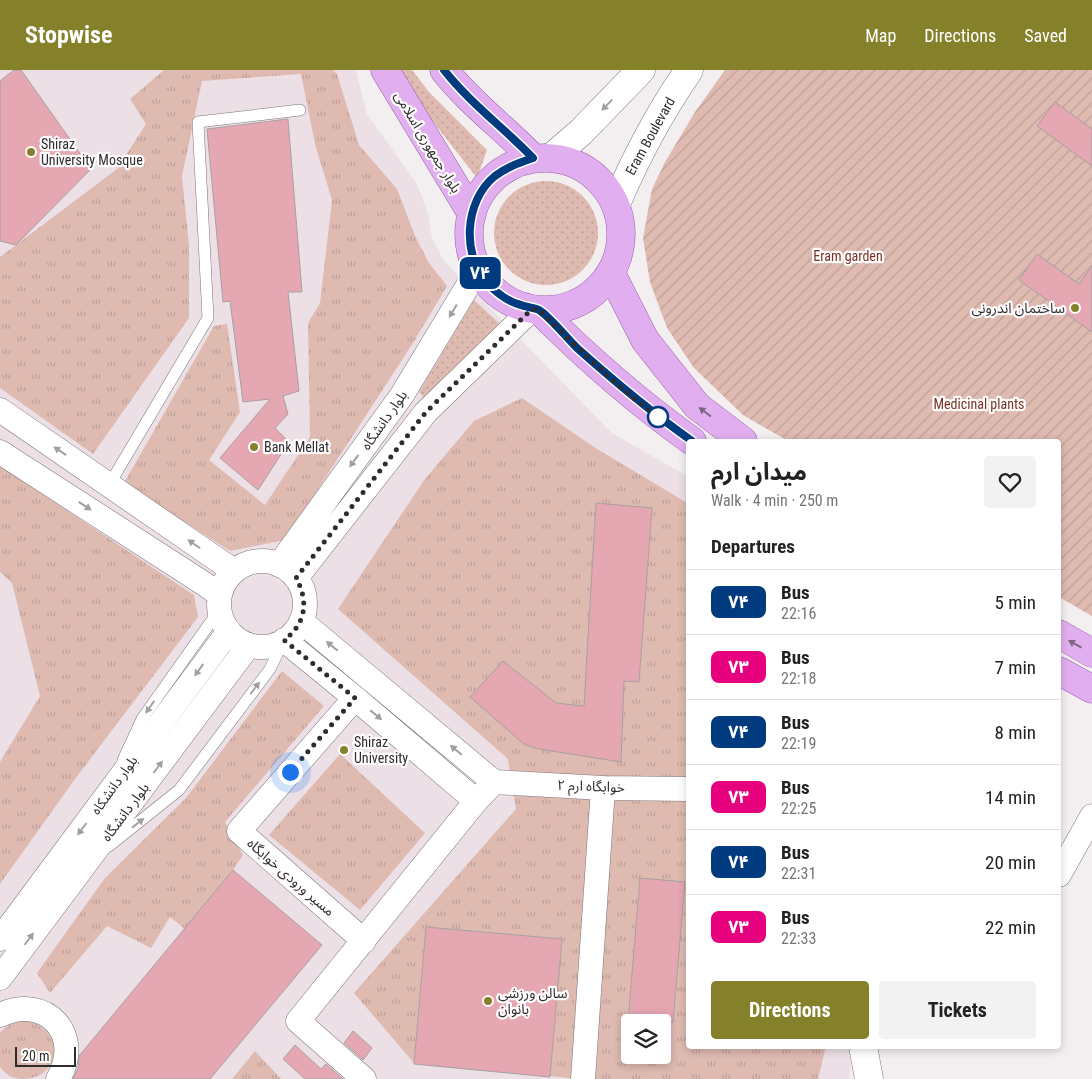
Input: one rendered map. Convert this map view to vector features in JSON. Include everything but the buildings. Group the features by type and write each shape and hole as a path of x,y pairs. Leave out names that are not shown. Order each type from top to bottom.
{"main road":[{"name":"بلوار جمهوری اسلامی","path":"385,70 472,214"},
{"path":"444,70 485,115 515,140 542,158 572,162 590,172 605,186 616,204 621,227 619,251 611,273 597,290 580,302 560,308 535,309 515,304 500,295 478,269 471,251 469,233 472,214 480,194 494,177 512,165 542,158 581,132 641,70"},
{"name":"Eram Boulevard","path":"616,204 626,179 670,98 689,70"},
{"path":"611,273 645,340 697,406 740,439"},
{"path":"535,309 624,390 689,439"},
{"path":"1061,635 1092,653"},
{"path":"1061,672 1092,689"},
{"path":"864,1049 869,1079"}],"street":[{"name":"بلوار دانشگاه","path":"288,572 402,396 478,269"},
{"name":"بلوار دانشگاه","path":"288,572 426,412 535,309"},
{"path":"402,396 426,412"},
{"path":"0,410 234,571"},
{"path":"0,452 206,584 235,637 249,645 261,647 273,645 291,635 301,621 304,610 302,588 288,572 268,561 244,565 234,571 228,578 223,612"},
{"name":"بلوار دانشکاه","path":"0,939 107,795 223,612"},
{"path":"301,621 494,782 476,801 298,1021 364,1079"},
{"path":"284,640 476,801"},
{"name":"بلوار دانشگاه","path":"0,978 249,645"},
{"name":"مسیر ورودی خوابگاه","path":"355,698 239,831 364,941"},
{"name":"خوابگاه ارم ۲","path":"494,782 603,788 686,789"},
{"path":"583,1079 603,788"},
{"path":"1061,870 1092,816"},
{"path":"0,1015 13,1009 26,1008 40,1011 51,1018 60,1028 66,1041 67,1054 64,1068 58,1079"}],"lane":[{"path":"110,485 208,318 198,122 300,110"},
{"path":"86,864 178,790 270,669 284,640"}],"shaded area":[{"name":"Shiraz University","path":"0,70 356,70 367,114 417,184 428,214 432,238 444,261 612,433 686,475 686,1049 851,1049 850,1079 0,1079"}],"green space":[{"path":"164,70 333,70 337,74 359,145 397,189 415,236 429,263 447,286 413,343 285,540 230,551 124,483 214,326 227,324 240,412 209,460 265,505 310,437 308,323 320,303 332,200 315,144 301,74 202,81 182,176 189,246 189,318 93,454 0,388 0,257 117,169 146,124 130,99"},
{"path":"401,70 412,70 429,92 487,150 477,178 431,119"},
{"name":"Eram garden","path":"725,70 1092,70 1092,616 1061,598 1061,439 785,439 743,415 694,368 667,328 650,282 643,238 652,189 665,162 695,112"},
{"path":"546,181 566,185 583,196 594,213 598,233 594,253 583,270 566,281 546,285 526,281 509,270 498,253 494,233 498,213 509,196 526,185"},
{"path":"474,300 501,325 426,400 419,392"},
{"path":"522,398 597,449 686,502 686,1049 825,1049 818,1079 578,1079 550,1076 562,939 426,927 414,1063 354,993 516,809 508,759 338,609 425,479 474,421"},
{"path":"0,466 194,595 198,617 75,779 0,884 0,762 40,696 12,583 0,572"},
{"path":"282,671 324,706 225,822 243,855 233,870 185,929 170,917 151,948 107,926 50,993 37,973 105,878 186,798"},
{"path":"340,754 425,833 360,910 269,835"},
{"path":"24,1020 38,1025 47,1032 53,1042 54,1052 52,1062 46,1071 36,1077 23,1079 10,1076 0,1067 0,1033 10,1024"},
{"path":"255,1051 281,1079 232,1079"}],"bus line":[{"name":"۷۴","path":"444,70 485,115 533,158 512,165 494,177 480,194 472,214 469,233 471,251 478,269 500,295 515,304 539,310 574,346 624,390 689,439"}],"place":[{"name":"Shiraz University Mosque","path":"31,152"},
{"name":"ساختمان اندرونی","path":"1075,308"},
{"name":"Bank Mellat","path":"254,447"},
{"name":"Shiraz University","path":"344,750"},
{"name":"سالن ورزشی بانوان","path":"488,1001"}],"route":[{"path":"290,772 355,698 284,640 296,629 301,621 304,610 302,588 296,578 426,412 532,309 539,310 574,346 658,417"}],"park label":[{"name":"Medicinal plants","path":"979,404"}]}
